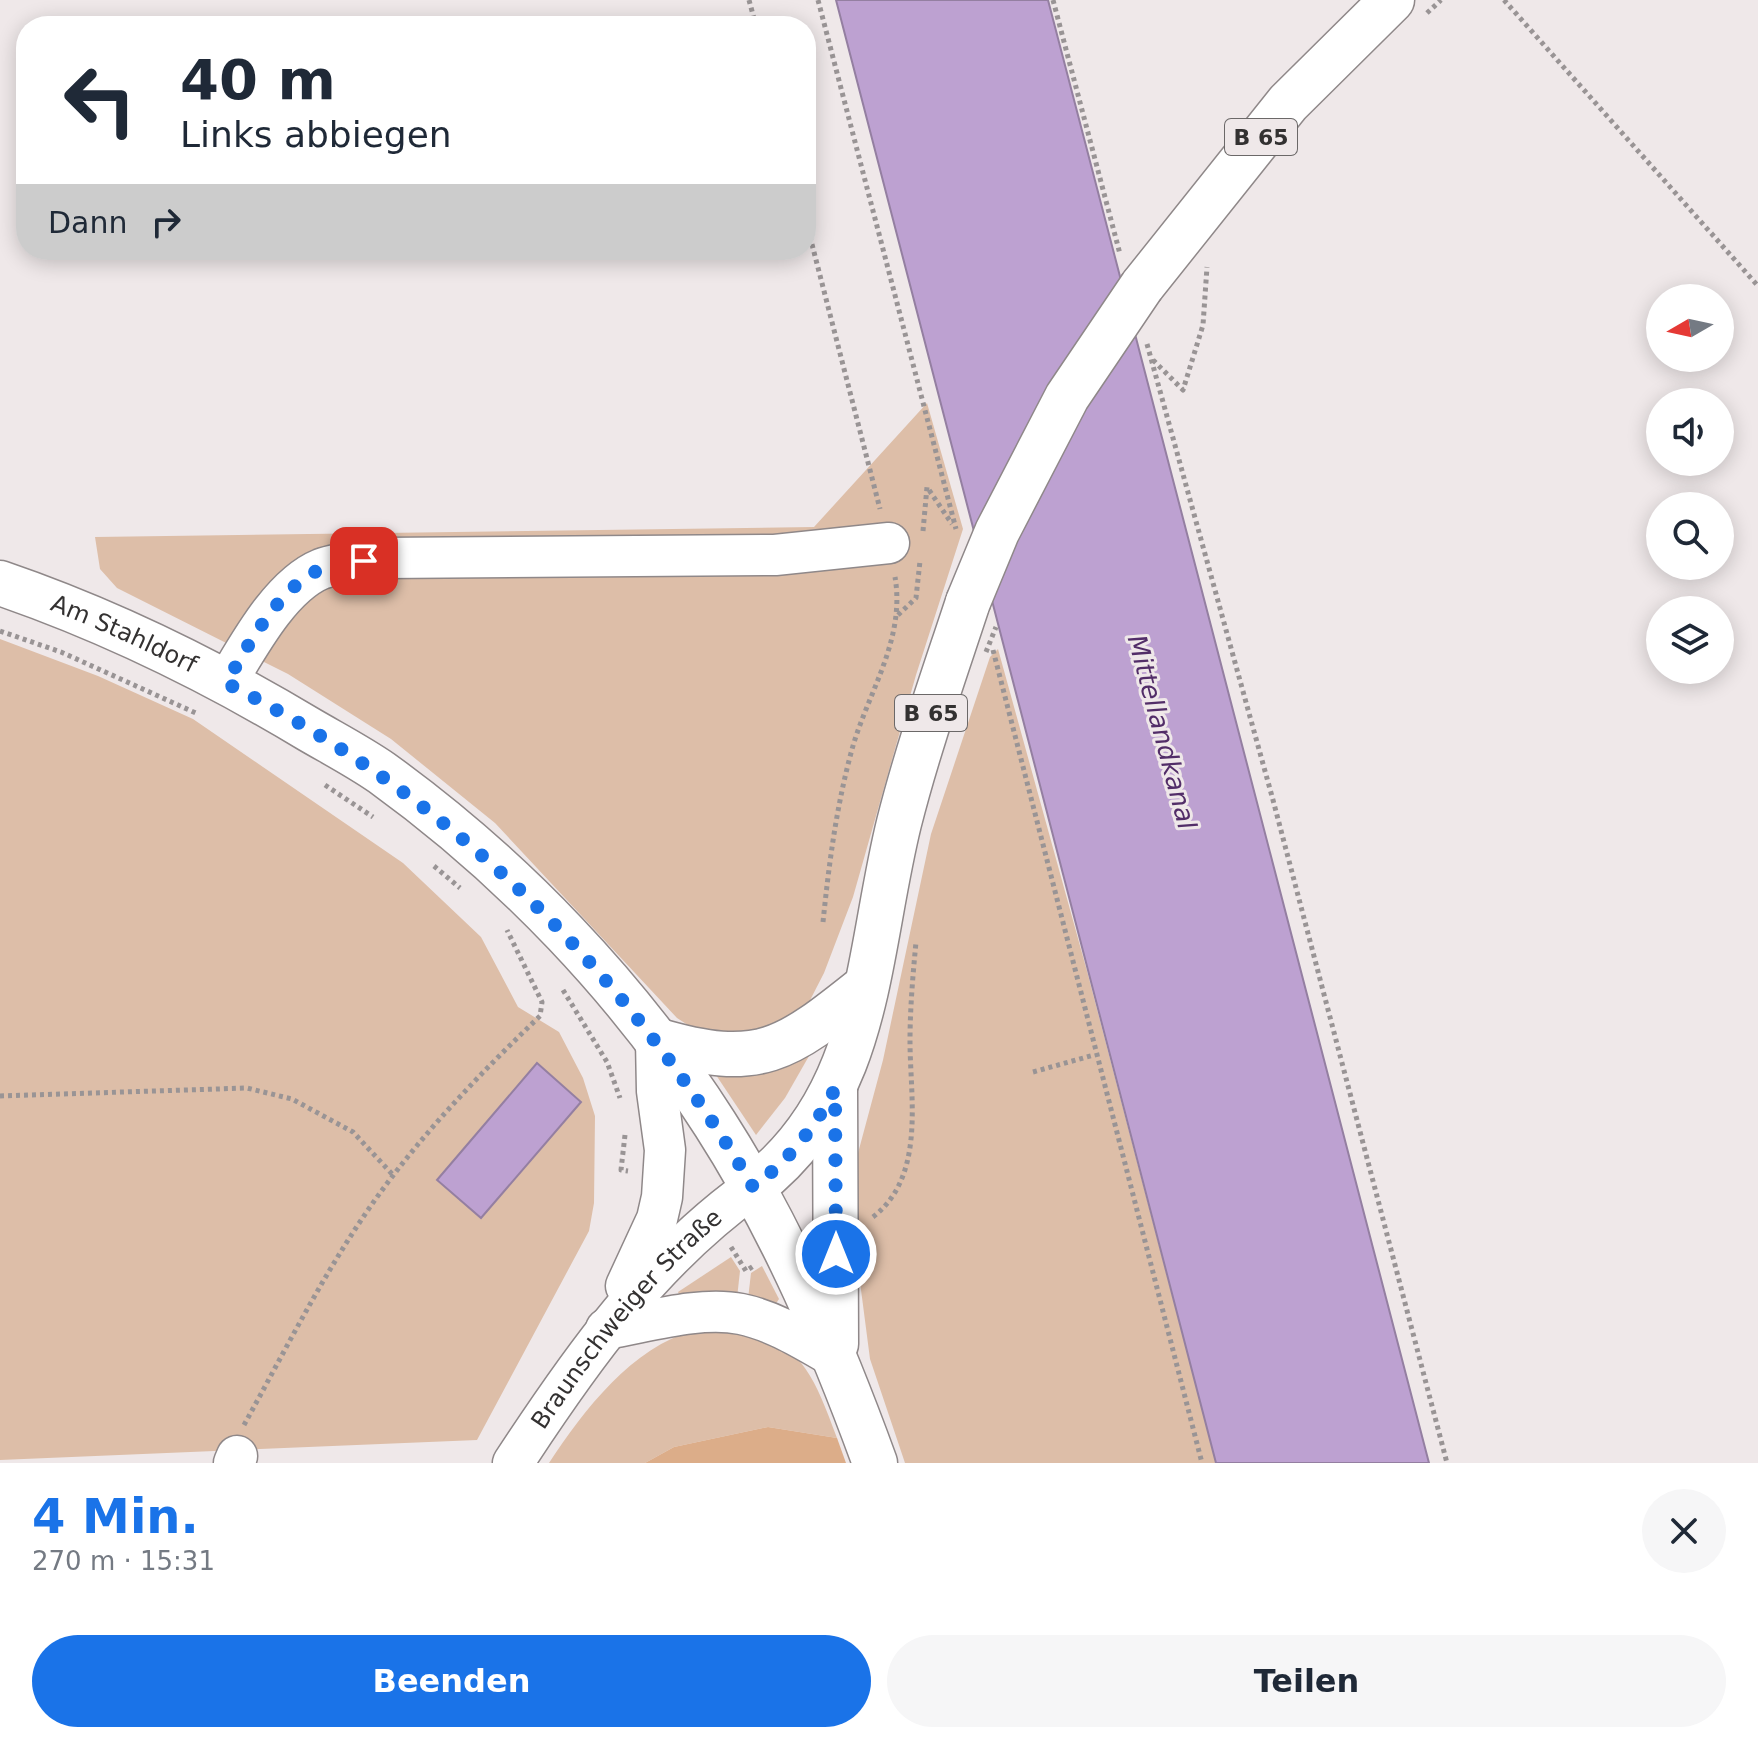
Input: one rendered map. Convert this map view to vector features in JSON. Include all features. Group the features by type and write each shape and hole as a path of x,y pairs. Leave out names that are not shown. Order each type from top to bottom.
{"main road":[{"name":"B 65","path":"875,1463 836,1358 786,1248 753,1187 793,1154 813,1128 835,1089 851,1049 899,826 922,741 978,617 997,532 1060,410 1142,286 1288,103 1392,0"},
{"name":"Am Stahldorf","path":"0,583 89,616 213,699 381,772 480,852 561,929 656,1040 716,1125 753,1187"},
{"path":"656,1040 717,1056 768,1050 820,1023 866,986"},
{"name":"B 65","path":"835,1089 836,1358"}],"street":[{"path":"213,699 266,619 320,569 413,557 775,555 889,543"},
{"path":"606,1329 657,1219 662,1197 665,1150 657,1091 656,1040"},
{"name":"Braunschweiger Straße","path":"513,1463 606,1329 674,1251 753,1187"},
{"path":"606,1329 716,1312 739,1314 798,1336 836,1358"}],"path":[{"path":"818,0 961,545"},
{"path":"1053,0 1113,230"},
{"path":"1504,0 1758,286"},
{"path":"1208,256 1203,325 1183,390 1152,359 1273,800 1447,1463"},
{"path":"816,260 889,543"},
{"path":"823,922 832,830 851,750 890,647 897,616"},
{"path":"978,617 1202,1463"},
{"path":"0,631 213,699"},
{"path":"314,778 379,821"},
{"path":"423,857 465,893"},
{"path":"496,920 528,948"},
{"path":"235,1460 239,1434 309,1306 393,1175 456,1098 540,1016 542,1002 506,930"},
{"path":"559,983 607,1062 623,1110"},
{"path":"1033,1072 1094,1055"},
{"path":"0,1096 247,1088 292,1099 353,1132 393,1175"},
{"path":"621,1170 625,1130"}],"shaded area":[{"path":"927,403 963,529 916,675 853,897 824,973 805,1010 762,1037 694,1029 677,1018 495,823 391,739 288,674 117,588 100,569 95,537 814,527"},
{"path":"0,639 98,676 193,719 403,863 481,937 518,1007 559,1032 583,1078 595,1116 594,1203 589,1231 477,1440 0,1460"},
{"path":"998,649 1087,971 1216,1463 905,1463 870,1359 854,1236 854,1168 883,1060 931,834 990,657"},
{"path":"804,1051 809,1056 785,1098 756,1135 712,1069"},
{"path":"731,1257 740,1271 737,1298 681,1299 678,1292"},
{"path":"762,1266 779,1299 773,1308 748,1299 751,1273"},
{"path":"695,1330 754,1336 774,1342 790,1352 804,1366 815,1384 837,1438 768,1427 674,1447 645,1463 549,1463 594,1402 630,1366 672,1338"},
{"path":"768,1427 837,1438 846,1463 645,1463 674,1447"}],"water":[{"name":"Mittellandkanal","path":"836,0 1048,0 1429,1463 1216,1463"},
{"path":"537,1063 581,1102 481,1218 437,1180"}],"route":[{"path":"364,561 320,569 300,583 266,619 226,683 381,772 480,852 561,929 686,1080 753,1187 793,1154 813,1128 835,1089 836,1254"}]}
